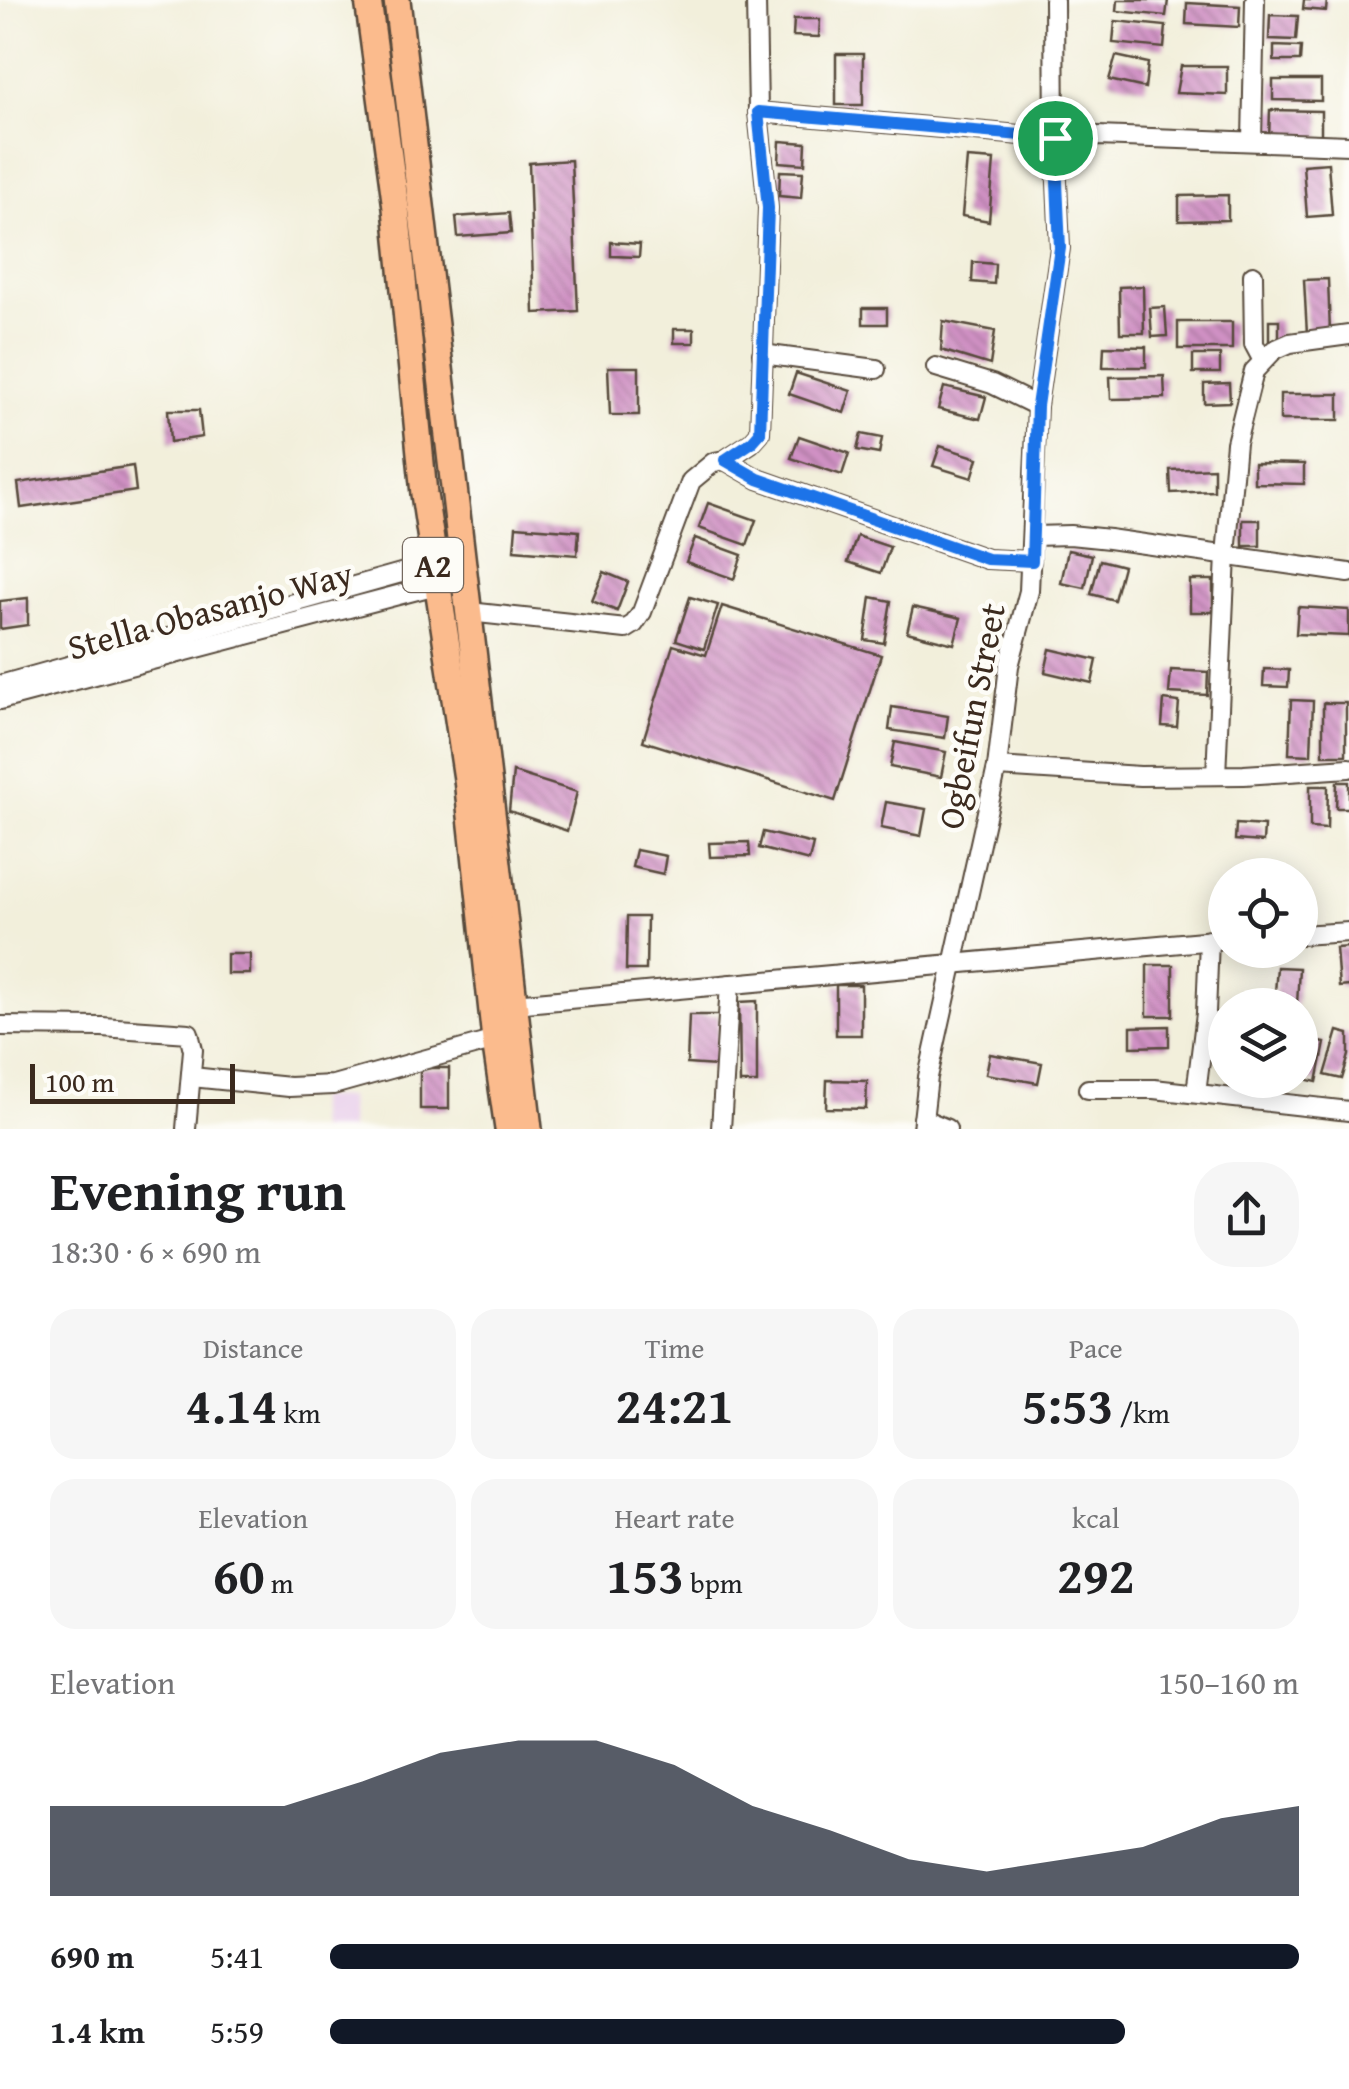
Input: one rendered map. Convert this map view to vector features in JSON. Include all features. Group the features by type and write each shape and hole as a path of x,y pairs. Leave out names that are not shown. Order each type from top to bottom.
{"highway":[{"name":"A2","path":"368,0 396,208 434,574 466,778 494,1040 508,1129"},
{"name":"A2","path":"397,0 529,1129"}],"street":[{"path":"469,612 626,628 634,624 691,481 760,433 768,208 758,112 756,0"},
{"name":"Ogbeifun Street","path":"923,1124 928,1077 997,766 1009,666 1029,591 1037,406 1060,248 1054,0"},
{"path":"1252,140 1256,0"},
{"path":"758,112 1055,138 1349,145"},
{"path":"1253,275 1254,344 1262,359"},
{"path":"1216,775 1226,554 1236,443 1254,372 1262,359 1290,342 1349,336"},
{"path":"762,354 876,369"},
{"path":"936,368 992,384 1037,406"},
{"path":"725,460 758,479 987,559 1032,561"},
{"path":"1032,536 1070,534 1349,572"},
{"path":"0,685 434,574"},
{"name":"Stella Obasanjo Way","path":"0,700 434,574"},
{"path":"997,766 1140,776 1349,768"},
{"path":"1318,934 1349,932"},
{"path":"514,1004 1208,940"},
{"path":"1196,1094 1210,968"},
{"path":"721,1129 730,984"},
{"path":"0,1026 189,1033 193,1050 186,1129"},
{"path":"192,1077 289,1087 333,1085 494,1040"},
{"path":"1088,1089 1154,1089 1349,1111"},
{"path":"923,1124 947,1129"}],"shaded area":[{"path":"348,1097 350,1129 318,1129 316,1098"}],"building":[{"path":"1118,0 1168,0 1166,16 1117,11"},
{"path":"1304,0 1327,0 1326,11 1303,9"},
{"path":"1187,3 1240,6 1239,27 1186,24"},
{"path":"1270,15 1298,16 1296,40 1269,39"},
{"path":"794,19 820,19 819,37 793,36"},
{"path":"1115,21 1166,26 1164,48 1113,43"},
{"path":"1274,46 1301,47 1300,61 1274,61"},
{"path":"836,54 863,54 863,105 836,105"},
{"path":"1116,56 1148,63 1145,88 1109,80"},
{"path":"1181,66 1227,66 1227,95 1176,93"},
{"path":"1273,80 1321,80 1321,101 1273,100"},
{"path":"1270,110 1321,111 1321,140 1269,139"},
{"path":"780,141 806,143 805,164 779,162"},
{"path":"967,158 994,160 989,221 962,216"},
{"path":"571,160 578,311 534,313 529,163"},
{"path":"1328,163 1332,215 1307,217 1303,165"},
{"path":"780,171 803,172 801,198 779,196"},
{"path":"1228,195 1228,220 1179,221 1179,196"},
{"path":"509,213 511,233 458,237 456,217"},
{"path":"611,242 640,244 639,257 611,256"},
{"path":"973,262 995,264 994,284 972,282"},
{"path":"1328,279 1330,333 1307,334 1304,280"},
{"path":"1143,286 1144,333 1120,333 1119,287"},
{"path":"1165,307 1167,336 1152,337 1150,308"},
{"path":"863,308 887,308 887,324 863,324"},
{"path":"1269,320 1279,320 1279,344 1269,344"},
{"path":"943,321 995,331 990,365 941,350"},
{"path":"1178,322 1232,322 1232,349 1178,349"},
{"path":"674,329 694,329 694,343 674,343"},
{"path":"1104,346 1146,347 1146,367 1103,367"},
{"path":"1193,355 1220,355 1220,373 1193,373"},
{"path":"608,367 639,367 639,415 610,415"},
{"path":"796,373 851,391 844,413 789,394"},
{"path":"1164,376 1165,398 1111,399 1110,377"},
{"path":"1229,383 1230,402 1204,403 1204,384"},
{"path":"944,387 986,397 980,419 938,409"},
{"path":"1280,394 1339,394 1339,420 1280,420"},
{"path":"168,410 199,410 202,437 170,442"},
{"path":"861,434 882,438 879,454 857,450"},
{"path":"799,436 849,453 842,475 791,458"},
{"path":"940,446 978,458 972,478 933,466"},
{"path":"1254,463 1304,464 1304,484 1254,483"},
{"path":"133,466 136,491 21,508 18,483"},
{"path":"1214,468 1214,491 1171,493 1170,470"},
{"path":"708,503 756,520 747,545 699,528"},
{"path":"1243,520 1260,520 1260,546 1243,546"},
{"path":"516,526 579,531 577,555 514,550"},
{"path":"857,536 890,547 881,573 848,562"},
{"path":"695,538 742,555 734,579 686,562"},
{"path":"1068,550 1092,555 1085,588 1061,583"},
{"path":"1100,560 1123,566 1114,600 1091,594"},
{"path":"604,572 628,582 617,611 592,601"},
{"path":"1190,580 1213,580 1213,612 1190,612"},
{"path":"690,597 718,605 704,649 676,640"},
{"path":"871,597 891,601 884,643 865,640"},
{"path":"28,598 28,625 0,629 0,601"},
{"path":"722,606 881,655 835,801 643,741 673,645 706,655"},
{"path":"913,607 961,618 954,644 907,632"},
{"path":"1298,607 1349,610 1349,636 1296,634"},
{"path":"1050,649 1097,660 1092,683 1045,672"},
{"path":"1264,669 1289,670 1288,687 1263,686"},
{"path":"1171,670 1208,672 1207,695 1169,693"},
{"path":"1164,700 1179,702 1177,727 1162,726"},
{"path":"1291,700 1313,701 1311,755 1289,754"},
{"path":"1323,703 1346,703 1346,755 1323,755"},
{"path":"892,707 948,716 945,738 889,730"},
{"path":"895,742 946,752 941,777 890,767"},
{"path":"513,772 577,792 567,831 509,811"},
{"path":"1337,782 1349,782 1349,808 1336,808"},
{"path":"1310,786 1328,786 1327,829 1310,828"},
{"path":"886,802 926,809 921,836 881,828"},
{"path":"1236,824 1264,826 1263,842 1235,840"},
{"path":"763,832 813,844 809,861 759,848"},
{"path":"749,842 750,856 710,857 709,843"},
{"path":"636,850 666,856 663,874 632,867"},
{"path":"627,917 647,917 646,970 626,970"},
{"path":"1349,947 1349,986 1339,987 1336,948"},
{"path":"227,954 250,954 250,974 227,974"},
{"path":"1147,965 1173,965 1173,1016 1147,1016"},
{"path":"1277,968 1299,968 1298,988 1275,988"},
{"path":"836,985 861,985 861,1035 836,1035"},
{"path":"757,1001 757,1083 740,1083 739,1002"},
{"path":"689,1015 719,1015 716,1066 687,1064"},
{"path":"1169,1026 1169,1046 1131,1047 1131,1027"},
{"path":"1338,1031 1349,1034 1349,1055 1342,1079 1325,1075"},
{"path":"1318,1042 1325,1043 1318,1077"},
{"path":"990,1054 1042,1063 1038,1083 986,1074"},
{"path":"420,1068 449,1068 449,1109 420,1109"},
{"path":"827,1080 867,1081 866,1109 826,1108"}],"route":[{"path":"758,112 1055,138 1060,248 1037,406 1032,561 987,559 758,479 725,460 760,433 768,208 758,112"}]}
